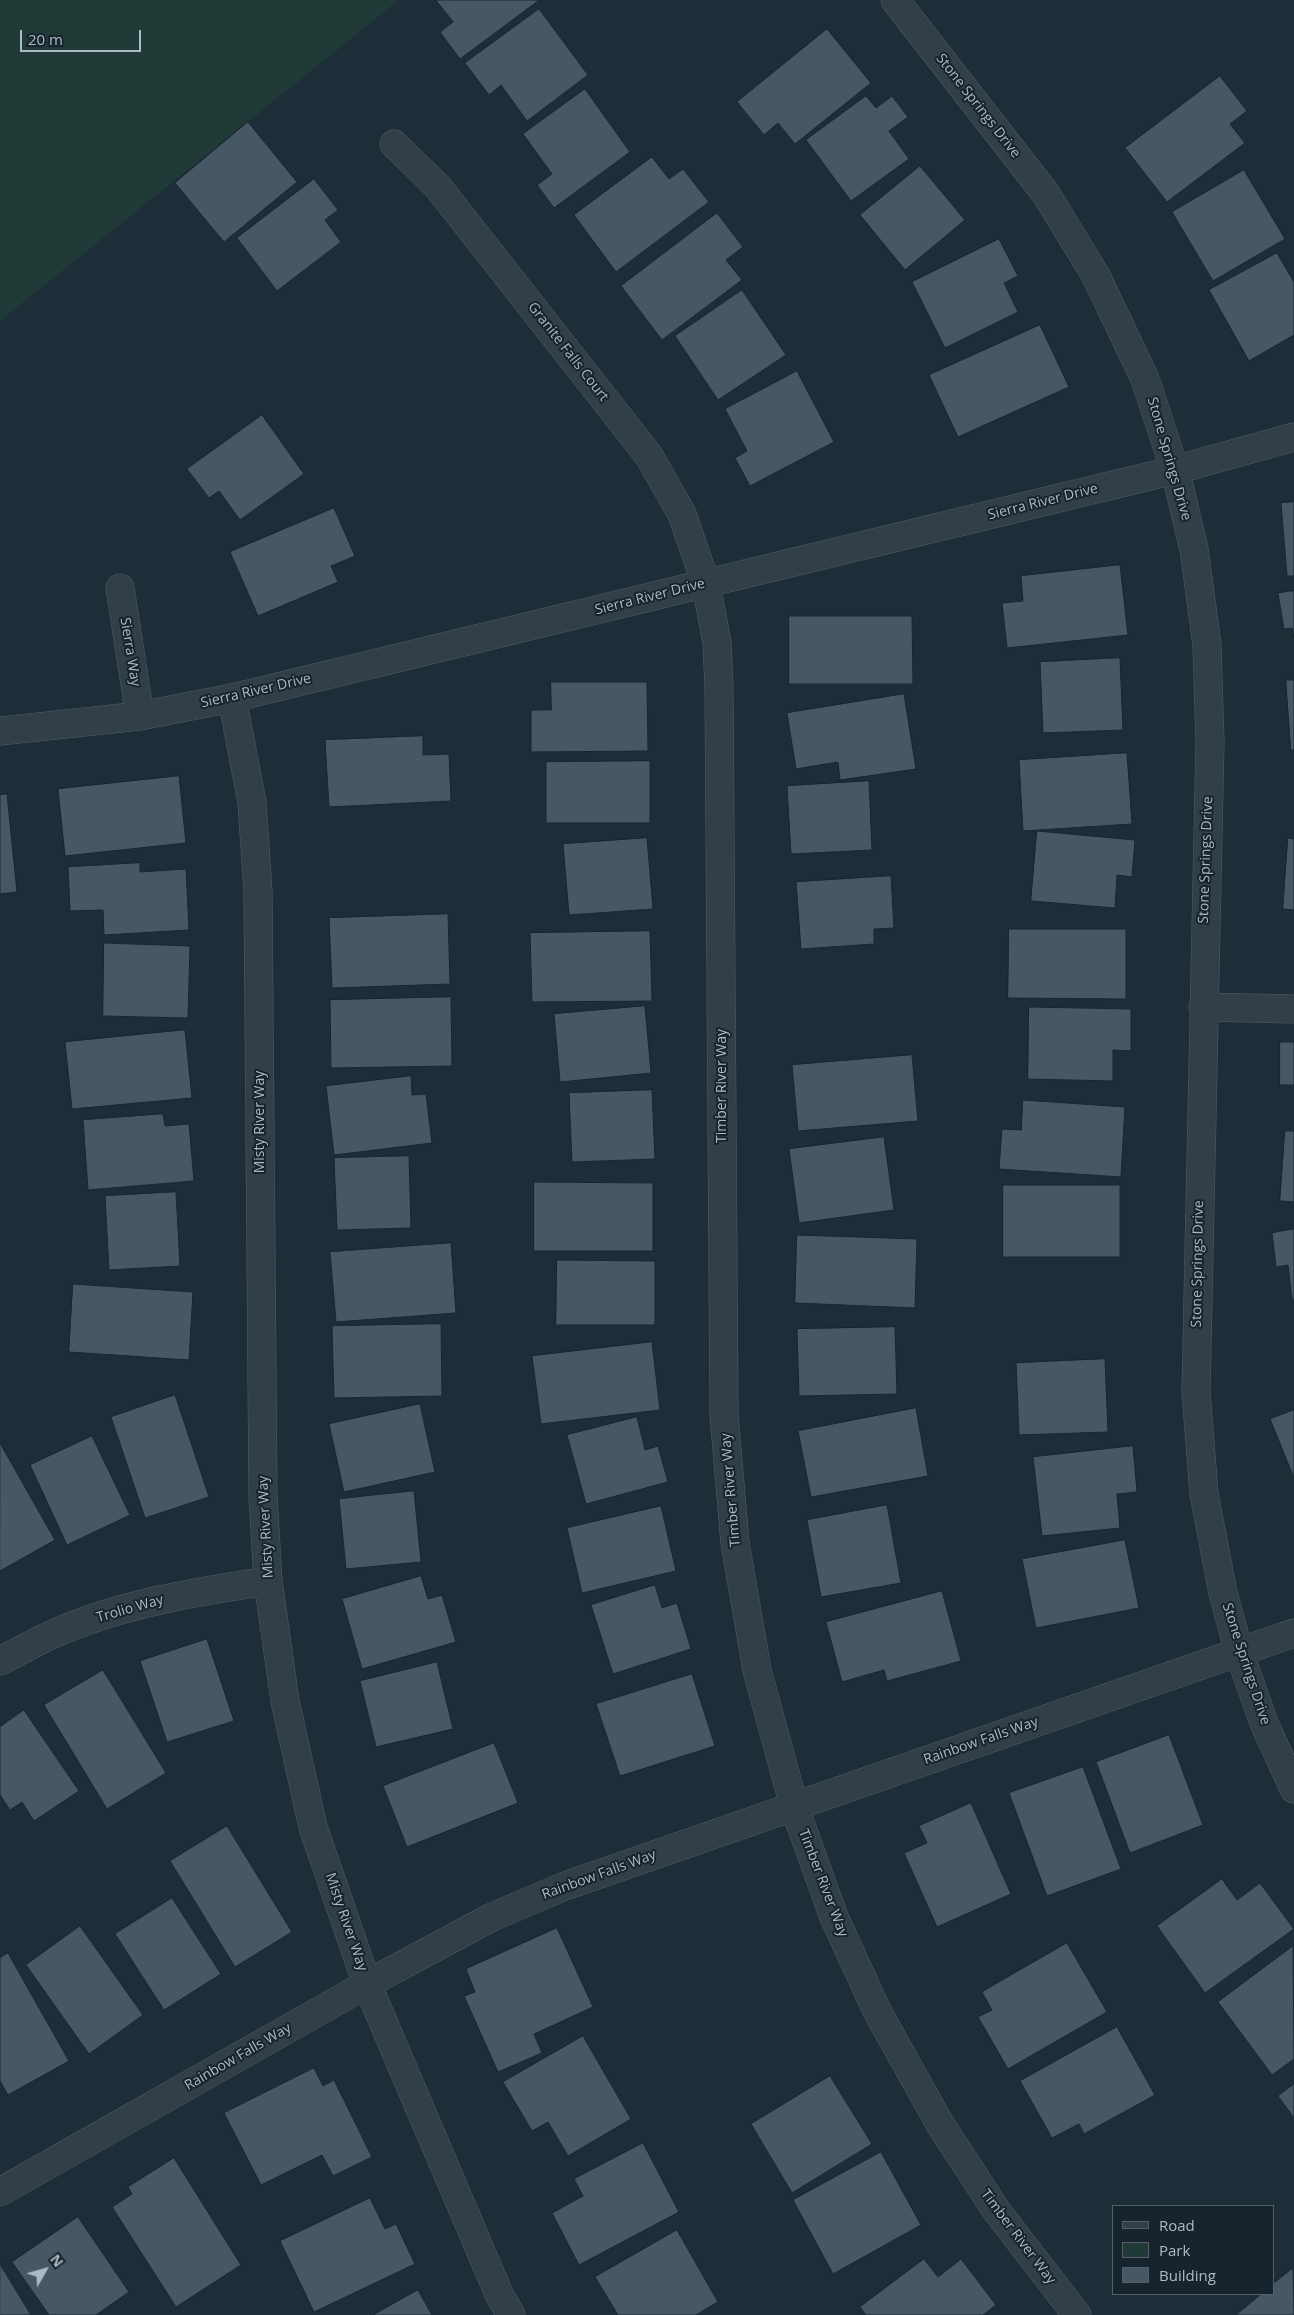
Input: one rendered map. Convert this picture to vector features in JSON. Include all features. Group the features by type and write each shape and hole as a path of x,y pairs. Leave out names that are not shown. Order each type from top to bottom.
{"street":[{"name":"Stone Springs Drive","path":"895,0 1046,194 1096,276 1145,378 1175,470 1194,549 1207,645 1210,742 1196,1392 1204,1494 1222,1593 1239,1652 1264,1723 1294,1789"},
{"name":"Granite Falls Court","path":"394,144 438,187 649,456 682,514 706,584"},
{"name":"Sierra River Drive","path":"0,731 140,716 232,698 1175,470 1294,438"},
{"name":"Timber River Way","path":"706,584 717,643 719,688 724,1414 735,1543 755,1661 794,1806 834,1917 877,2011 930,2107 996,2210 1077,2315"},
{"name":"Sierra Way","path":"120,588 140,716"},
{"name":"Misty River Way","path":"232,698 252,802 258,892 263,1496 268,1581 285,1701 313,1827 367,1984 499,2294 511,2315"},
{"path":"1203,1007 1294,1009"},
{"name":"Trolio Way","path":"0,1662 51,1635 116,1611 195,1592 268,1581"},
{"name":"Rainbow Falls Way","path":"0,2192 367,1984 510,1909 565,1886 1294,1633"}],"green space":[{"path":"0,0 399,0 0,321"}],"building":[{"path":"436,0 538,1 460,59 440,32 453,22"},
{"path":"539,9 588,75 527,121 501,85 489,95 465,63"},
{"path":"827,29 871,83 795,144 778,123 764,135 737,102"},
{"path":"1220,76 1247,111 1230,124 1245,143 1167,202 1125,148"},
{"path":"585,89 630,152 554,208 537,185 552,174 523,134"},
{"path":"866,96 876,108 892,96 908,117 889,131 909,159 851,201 806,140"},
{"path":"248,122 297,182 224,242 175,183"},
{"path":"652,157 669,179 683,169 709,202 616,272 574,215"},
{"path":"920,166 965,220 905,270 860,215"},
{"path":"1244,170 1285,239 1213,281 1172,212"},
{"path":"314,179 338,210 325,220 341,242 277,291 237,238"},
{"path":"717,213 743,247 726,260 742,280 662,340 621,286"},
{"path":"999,239 1018,276 1004,283 1018,312 945,348 912,282"},
{"path":"1277,253 1294,282 1294,335 1249,361 1209,290"},
{"path":"742,290 786,355 718,400 675,336"},
{"path":"1040,325 1069,387 958,437 929,375"},
{"path":"797,371 834,442 750,486 735,458 747,451 725,409"},
{"path":"262,415 304,474 240,520 219,491 209,498 187,469"},
{"path":"1294,502 1294,576 1287,576 1281,503"},
{"path":"334,508 355,556 331,566 338,582 258,616 230,552"},
{"path":"1120,565 1128,635 1007,648 1002,603 1023,601 1021,576"},
{"path":"1294,591 1294,637 1292,628 1284,629 1278,593"},
{"path":"789,616 912,616 913,684 789,684"},
{"path":"1120,658 1123,730 1043,733 1040,662"},
{"path":"1286,680 1294,680 1294,750 1291,750"},
{"path":"551,682 647,682 648,751 531,752 531,710 551,710"},
{"path":"904,694 916,769 840,780 838,762 796,769 787,713"},
{"path":"423,736 423,755 449,754 451,801 329,807 325,740"},
{"path":"1127,753 1132,824 1023,831 1019,760"},
{"path":"650,761 650,823 546,823 546,762"},
{"path":"179,776 186,843 65,856 58,789"},
{"path":"869,781 872,850 791,854 787,786"},
{"path":"7,794 17,892 0,894 0,795"},
{"path":"1037,831 1135,840 1132,877 1117,875 1115,908 1031,901"},
{"path":"647,838 653,909 569,915 563,844"},
{"path":"1288,838 1294,839 1294,910 1283,909"},
{"path":"140,863 140,872 186,869 189,930 104,935 103,910 70,911 68,867"},
{"path":"891,876 894,928 874,929 874,944 801,949 796,882"},
{"path":"448,914 450,984 332,988 329,918"},
{"path":"1009,929 1126,929 1126,999 1008,998"},
{"path":"650,931 652,1001 532,1002 530,933"},
{"path":"104,943 190,946 188,1018 103,1016"},
{"path":"451,997 452,1066 331,1068 330,1000"},
{"path":"645,1006 651,1073 560,1082 554,1014"},
{"path":"1029,1007 1131,1009 1131,1051 1113,1050 1113,1081 1028,1079"},
{"path":"185,1030 192,1098 72,1109 65,1042"},
{"path":"1280,1042 1294,1042 1294,1085 1280,1085"},
{"path":"912,1055 918,1121 798,1131 792,1065"},
{"path":"411,1076 412,1095 426,1094 432,1143 334,1155 326,1086"},
{"path":"652,1090 655,1159 572,1162 569,1093"},
{"path":"1023,1100 1125,1107 1121,1177 999,1169 1002,1129 1021,1130"},
{"path":"163,1114 165,1126 189,1124 194,1181 88,1190 83,1120"},
{"path":"1285,1131 1294,1131 1294,1202 1280,1201"},
{"path":"884,1137 894,1210 799,1223 789,1149"},
{"path":"409,1156 411,1228 337,1230 334,1158"},
{"path":"534,1182 653,1183 653,1251 534,1251"},
{"path":"1003,1185 1120,1185 1120,1257 1003,1257"},
{"path":"176,1192 180,1266 109,1270 105,1196"},
{"path":"1294,1229 1294,1300 1292,1300 1288,1265 1276,1267 1272,1233"},
{"path":"797,1235 917,1239 915,1308 795,1303"},
{"path":"451,1243 456,1313 336,1322 330,1252"},
{"path":"557,1260 655,1261 655,1325 556,1325"},
{"path":"73,1284 193,1292 189,1360 69,1352"},
{"path":"441,1324 442,1396 334,1398 332,1326"},
{"path":"895,1327 897,1394 799,1396 797,1329"},
{"path":"652,1342 660,1410 541,1424 532,1356"},
{"path":"1105,1359 1108,1432 1019,1435 1016,1363"},
{"path":"175,1395 209,1497 145,1518 111,1417"},
{"path":"420,1404 435,1472 344,1492 329,1424"},
{"path":"916,1408 928,1476 811,1497 798,1431"},
{"path":"1294,1410 1294,1478 1270,1419"},
{"path":"637,1417 645,1450 658,1446 668,1482 586,1504 567,1435"},
{"path":"92,1436 130,1515 67,1545 30,1465"},
{"path":"0,1443 55,1540 0,1571"},
{"path":"1133,1446 1137,1492 1117,1494 1120,1528 1042,1536 1033,1457"},
{"path":"414,1491 421,1562 346,1569 339,1499"},
{"path":"887,1505 901,1583 821,1597 807,1520"},
{"path":"661,1506 676,1571 582,1593 567,1528"},
{"path":"1125,1540 1139,1608 1036,1628 1022,1559"},
{"path":"421,1576 428,1599 442,1595 456,1642 362,1669 342,1599"},
{"path":"655,1585 662,1608 677,1603 691,1649 613,1674 591,1605"},
{"path":"942,1591 961,1661 887,1681 884,1670 842,1682 826,1622"},
{"path":"207,1639 234,1721 167,1742 140,1661"},
{"path":"437,1662 453,1729 376,1747 360,1681"},
{"path":"103,1670 166,1773 107,1809 44,1705"},
{"path":"692,1674 715,1746 620,1776 596,1704"},
{"path":"24,1710 79,1791 34,1821 22,1802 10,1810 0,1795 0,1727"},
{"path":"1169,1735 1203,1825 1130,1853 1096,1762"},
{"path":"494,1743 518,1803 407,1847 383,1786"},
{"path":"1083,1767 1121,1869 1047,1896 1009,1793"},
{"path":"971,1803 1011,1894 937,1927 904,1853 927,1843 919,1826"},
{"path":"227,1826 292,1932 235,1967 170,1861"},
{"path":"1222,1879 1237,1900 1260,1883 1294,1929 1205,1993 1157,1926"},
{"path":"172,1898 221,1974 164,2010 115,1934"},
{"path":"80,1926 143,2015 89,2054 26,1965"},
{"path":"557,1928 593,2007 534,2034 542,2053 498,2072 464,1996 475,1992 466,1969"},
{"path":"1067,1943 1107,2012 1008,2069 978,2017 992,2010 982,1992"},
{"path":"1293,1946 1294,2059 1272,2075 1218,2002"},
{"path":"8,1953 69,2061 8,2095 0,2081 0,1958"},
{"path":"1117,2027 1155,2095 1084,2134 1079,2124 1052,2138 1020,2081"},
{"path":"583,2036 631,2119 568,2156 548,2122 532,2131 503,2082"},
{"path":"314,2068 323,2086 334,2080 372,2157 333,2176 322,2155 261,2185 224,2113"},
{"path":"830,2076 872,2144 792,2193 751,2124"},
{"path":"1294,2084 1294,2118 1278,2096"},
{"path":"643,2143 679,2212 579,2265 552,2213 583,2196 574,2179"},
{"path":"881,2152 921,2225 833,2274 793,2200"},
{"path":"174,2158 241,2265 176,2307 112,2207 132,2194 128,2187"},
{"path":"370,2198 385,2229 396,2224 415,2264 314,2312 280,2241"},
{"path":"78,2217 129,2292 96,2315 49,2315 12,2262"},
{"path":"677,2230 718,2302 696,2315 618,2315 595,2277"},
{"path":"924,2259 938,2277 961,2259 996,2305 983,2315 866,2315 860,2307"},
{"path":"0,2264 31,2315 0,2315"},
{"path":"1293,2268 1294,2315 1236,2315 1260,2295 1274,2295 1274,2283"},
{"path":"418,2290 432,2315 373,2315"}]}
